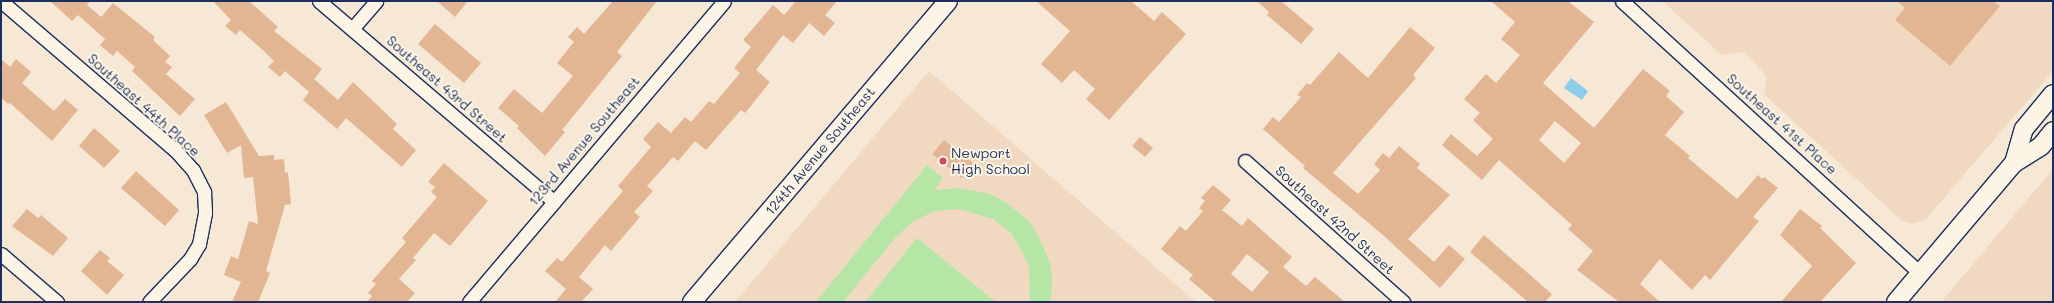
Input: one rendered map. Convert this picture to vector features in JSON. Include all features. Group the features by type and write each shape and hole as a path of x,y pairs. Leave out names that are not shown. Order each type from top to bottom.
{"street":[{"name":"Southeast 44th Place","path":"1,1 175,150 193,170 204,192 205,213 199,244 190,259 149,302"},
{"name":"Southeast 43rd Street","path":"319,1 554,202"},
{"path":"352,29 376,1"},
{"name":"123rd Avenue Southeast","path":"469,302 724,1"},
{"name":"124th Avenue Southeast","path":"692,302 948,1"},
{"name":"Southeast 41st Place","path":"1622,1 1920,273"},
{"path":"2014,163 2024,130 2053,94"},
{"path":"1896,302 2014,163 2041,146 2053,131"},
{"name":"Southeast 42nd Street","path":"1245,161 1403,302"},
{"path":"1,254 57,302"}],"shaded area":[{"path":"1662,1 2053,1 2053,71 1926,219 1912,224 1901,220 1764,94 1767,77 1745,52 1722,55"},
{"name":"Newport High School","path":"929,71 1196,302 735,302"},
{"path":"2053,169 2053,302 1941,302"}],"green space":[{"path":"927,165 943,178 934,190 960,188 990,194 1004,201 1028,220 1037,233 1049,260 1052,275 1051,302 1030,302 1029,265 1012,234 993,219 959,209 935,211 914,221 896,237 843,302 816,302"},
{"path":"917,238 996,302 865,302"}],"water":[{"path":"1571,78 1588,91 1582,100 1564,88"}],"building":[{"path":"50,1 90,1 87,5 101,17 113,3 155,37 153,40 170,56 165,62 172,67 166,74 195,99 180,116 132,71 135,67 117,51 113,56 100,45 105,39 78,15 72,21"},
{"path":"213,1 249,1 278,27 274,31 322,69 314,79 338,100 353,82 397,124 393,129 416,150 402,167 346,118 337,129 303,100 309,92 285,71 280,77 268,67 274,61 240,30 236,35 225,26 231,20"},
{"path":"437,1 468,1 455,17"},
{"path":"613,1 657,1 617,52 622,56 562,130 565,132 545,156 517,128 519,126 498,108 514,89 542,113 573,76 557,63 574,42 568,37 577,27 584,34"},
{"path":"796,1 837,1 825,15 835,23 824,36 809,23 793,43 783,35 756,70 770,82 745,113 741,110 706,150 695,141 678,161 673,157 647,186 653,191 634,212 640,217 611,251 605,245 579,277 593,289 581,302 555,302 566,289 545,271 557,258 562,262 623,191 618,186 651,147 643,139 658,122 671,133 685,117 691,122 709,101 714,104 740,73 734,68 751,47 743,40 773,5 784,15"},
{"path":"1036,1 1131,1 1154,21 1162,12 1186,34 1109,120 1086,99 1095,89 1074,70 1062,83 1041,64 1070,31"},
{"path":"1257,1 1281,1 1314,29 1301,44 1267,15 1269,12"},
{"path":"1491,1 1568,1 1594,22 1543,83 1594,128 1643,69 1670,91 1666,96 1684,112 1665,135 1690,156 1688,158 1737,199 1758,175 1762,179 1764,177 1778,188 1753,217 1759,221 1710,280 1705,275 1692,290 1660,259 1640,284 1660,302 1619,302 1577,270 1593,251 1568,229 1572,225 1499,160 1482,180 1442,145 1451,134 1477,156 1493,139 1473,120 1480,113 1464,99 1486,74 1496,83 1520,55 1501,39 1515,22","holes":["1555,121 1581,143 1564,163 1539,140"]},
{"path":"1897,1 1993,1 2000,6 1950,66 1895,20 1905,8"},
{"path":"435,24 481,63 464,83 418,44"},
{"path":"1410,27 1435,48 1413,75 1416,78 1333,173 1358,194 1380,170 1374,164 1383,153 1389,158 1399,146 1420,164 1417,168 1450,195 1408,239 1434,262 1449,245 1465,259 1440,288 1383,235 1303,168 1305,166 1263,129 1273,117 1279,122 1301,97 1297,95 1307,83 1310,85 1339,52 1368,78"},
{"path":"1,59 10,67 16,59 31,72 22,83 54,111 65,99 78,110 52,141 10,103 8,104 1,98"},
{"path":"226,102 259,156 274,155 274,160 284,159 285,173 288,172 291,204 285,205 266,271 270,273 258,302 232,302 241,282 224,275 231,256 238,259 249,221 258,224 253,177 244,178 241,145 227,153 204,115"},
{"path":"94,128 120,151 104,168 79,146"},
{"path":"1140,137 1153,148 1145,157 1132,146"},
{"path":"944,140 973,163 961,178 932,154"},
{"path":"444,163 488,201 450,246 434,233 413,258 416,260 399,279 415,293 407,302 367,302 372,296 368,293 376,284 372,281 406,242 402,238 437,197 431,192 435,187 428,182"},
{"path":"136,171 179,210 165,226 121,188"},
{"path":"1213,185 1231,200 1222,210 1242,226 1248,218 1292,257 1283,267 1306,286 1315,277 1345,302 1216,302 1189,279 1193,275 1161,249 1180,226 1186,231 1203,211 1199,208 1205,201 1201,198","holes":["1247,254 1269,272 1252,292 1231,274"]},
{"path":"27,209 38,218 41,215 68,238 53,256 12,226"},
{"path":"1800,209 1822,226 1820,228 1856,263 1820,302 1781,302 1812,266 1780,235"},
{"path":"1484,235 1552,294 1545,302 1528,302 1470,252"},
{"path":"100,250 110,258 107,261 124,275 107,295 81,271"}],"place":[{"name":"Newport High School","path":"943,161"}]}
